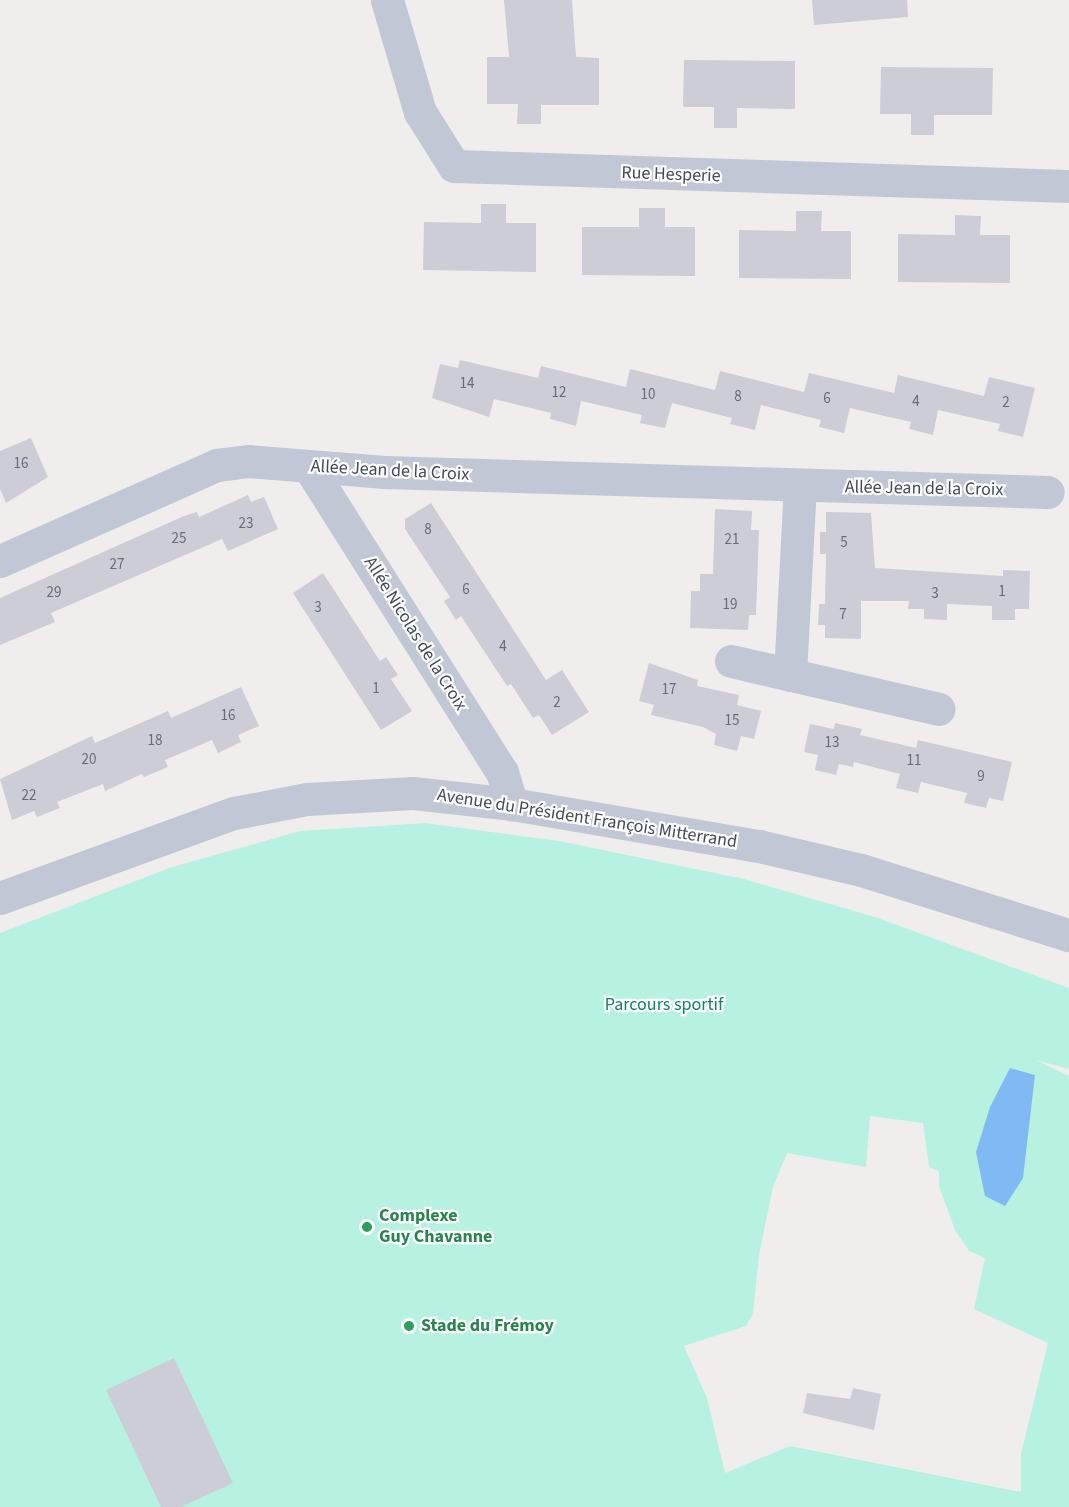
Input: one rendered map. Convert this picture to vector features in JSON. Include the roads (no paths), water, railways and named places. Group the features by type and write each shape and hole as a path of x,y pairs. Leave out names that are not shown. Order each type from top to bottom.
{"street":[{"name":"Rue Hesperie","path":"387,0 420,111 454,166 1069,186"},
{"name":"Allée Jean de la Croix","path":"0,561 217,465 248,461 309,467 800,486 1048,492"},
{"name":"Allée Nicolas de la Croix","path":"309,467 502,772 512,804"},
{"path":"790,675 800,486"},
{"path":"731,661 939,709"},
{"name":"Avenue du Président François Mitterrand","path":"0,898 199,823 276,804 413,793 512,804 816,858 1069,935"}],"water":[{"path":"1010,1068 1035,1075 1023,1178 1005,1206 985,1196 976,1152 990,1107"}],"place":[{"name":"Complexe Guy Chavanne","path":"367,1227"},
{"name":"Stade du Frémoy","path":"409,1326"}],"park label":[{"name":"Parcours sportif","path":"664,1005"}]}
